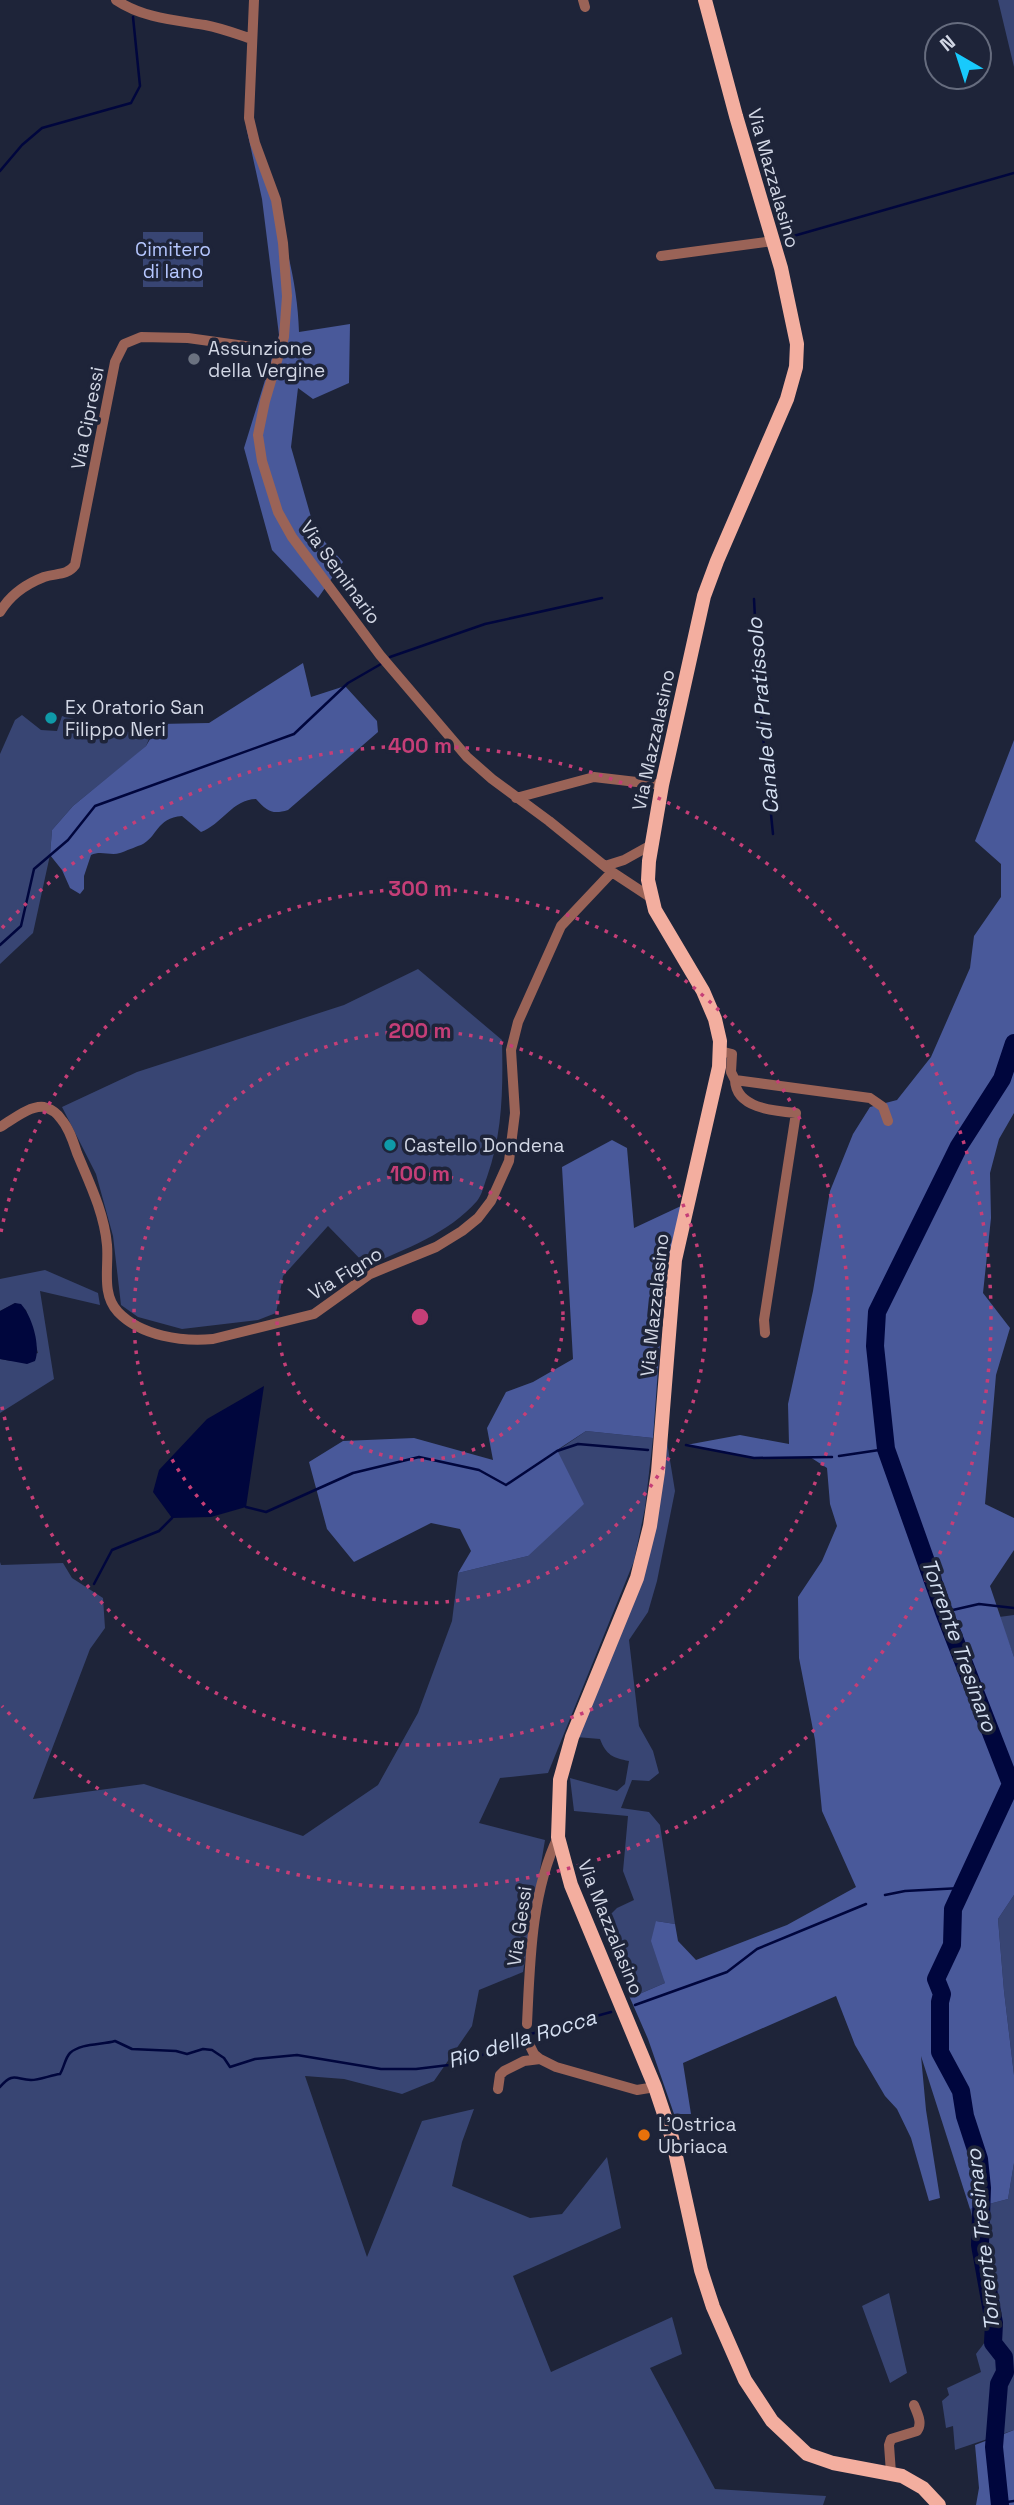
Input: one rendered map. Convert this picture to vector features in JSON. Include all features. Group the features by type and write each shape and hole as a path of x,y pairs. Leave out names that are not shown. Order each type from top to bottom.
{"main road":[{"name":"Via Mazzalasino","path":"705,0 773,241 795,332 797,361 793,380 708,583 651,845 648,880 650,897 659,920 710,1005 718,1029 720,1051 717,1081 675,1260 658,1472 650,1526 634,1587 572,1737 560,1780 558,1837 570,1885 654,2087 672,2138 701,2270 713,2307 746,2380 772,2421 807,2454 833,2463 902,2476 923,2488 939,2505"}],"street":[{"path":"117,0 137,12 156,18 207,25 252,39"},
{"name":"Via Seminario","path":"254,0 249,118 255,143 276,200 287,278 286,324 258,435 262,461 278,512 292,537 348,612 445,733 480,769 516,798 650,897"},
{"path":"662,256 773,241"},
{"name":"Via Cipressi","path":"0,612 9,599 22,588 43,578 64,573 75,565 115,362 124,344 141,337 188,338 281,351"},
{"path":"516,798 594,777 662,785"},
{"path":"609,869 651,845"},
{"name":"Via Figno","path":"0,1126 33,1108 41,1107 55,1112 66,1126 103,1223 107,1245 108,1293 118,1312 131,1323 154,1333 197,1340 213,1339 314,1314 370,1274 436,1247 462,1231 478,1218 491,1201 509,1161 513,1140 515,1113 511,1050 518,1022 561,926 609,869"},
{"path":"720,1051 732,1054 731,1072 735,1080 735,1090 743,1098 759,1107 796,1113 764,1320 765,1334"},
{"path":"735,1080 870,1098 883,1107 888,1121"},
{"name":"Via Gessi","path":"527,2024 530,1965 540,1892 547,1859 558,1837"},
{"path":"527,2040 534,2054 556,2067 637,2090 654,2087"},
{"path":"498,2089 503,2071 524,2061 540,2059"},
{"path":"891,2473 891,2439 917,2431 920,2427 914,2405"}],"green space":[{"path":"998,0 1014,0 1014,67"},
{"name":"Cimitero di Iano","path":"143,232 203,232 203,287 143,287"},
{"path":"22,715 41,730 57,731 62,716 146,736 149,739 146,746 73,806 52,830 50,855 33,933 0,964 0,754 15,720"},
{"path":"418,969 502,1040 499,1126 492,1160 477,1201 466,1213 439,1232 367,1266 328,1226 283,1276 276,1313 258,1320 182,1329 138,1317 121,1305 113,1236 96,1174 62,1107 137,1072 344,1005"},
{"path":"45,1270 98,1293 100,1305 40,1291 54,1379 0,1413 0,1359 11,1361 38,1353 26,1310 15,1303 0,1311 0,1279"},
{"path":"586,1431 653,1438 645,1508 634,1561 548,1773 500,1778 479,1823 545,1840 523,1972 479,1990 472,2026 434,2081 402,2094 344,2079 305,2076 367,2257 422,2121 474,2109 462,2142 452,2186 530,2218 562,2214 607,2157 621,2228 513,2276 551,2372 672,2317 682,2354 650,2368 715,2489 826,2496 823,2505 0,2505 0,1562 1,1565 63,1563 72,1578 103,1598 105,1628 90,1649 33,1799 144,1784 303,1836 378,1785 418,1713 452,1621 458,1573 528,1556 557,1451"},
{"path":"667,1442 675,1491 648,1612 629,1640 639,1726 653,1751 659,1773 649,1781 632,1780 621,1808 649,1812 660,1825 675,1924 656,1921 665,1983 630,1998 601,1924 617,1908 634,1900 623,1871 628,1816 574,1811 570,1778 617,1791 625,1784 629,1761 611,1755 600,1739 576,1737 631,1607"},
{"path":"1014,1615 1014,1657 999,1617"},
{"path":"1014,1895 1014,2075 998,1919"},
{"path":"1014,2163 1014,2430 955,2450 953,2426 946,2428 942,2401 949,2395 947,2388 981,2372 976,2354 993,2326 989,2288 970,2209 1008,2199"},
{"path":"889,2293 907,2373 890,2383 862,2306"}],"shaded area":[{"path":"246,126 288,253 299,332 350,324 349,383 313,399 298,388 291,447 315,531 343,562 318,598 272,550 244,448 279,335 262,199"},
{"path":"303,663 311,697 345,686 377,721 378,732 288,810 274,812 256,799 248,800 201,832 182,816 173,817 141,845 116,854 91,855 84,876 84,889 80,894 70,888 62,870 50,855 52,830 73,806 146,746 159,724 209,723"},
{"path":"1014,740 1014,1113 999,1139 990,1173 991,1218 983,1293 1010,1328 996,1375 985,1504 1014,1518 1014,1550 990,1586 1014,1657 1014,1895 998,1919 1014,2075 1014,2163 1008,2199 970,2209 921,2056 926,2110 940,2198 929,2201 911,2138 897,2109 885,2096 855,2045 836,1996 683,2063 691,2114 674,2114 648,2039 630,1998 665,1983 651,1941 656,1921 675,1924 678,1941 696,1960 787,1925 856,1887 822,1811 815,1740 799,1658 798,1597 822,1561 837,1526 830,1504 827,1468 810,1457 754,1458 686,1445 740,1435 789,1444 788,1404 813,1291 830,1191 853,1134 870,1107 897,1100 931,1057 970,968 974,936 1001,897 1001,864 975,841"},
{"path":"612,1140 627,1148 634,1228 681,1206 664,1287 653,1438 586,1431 557,1450 584,1504 528,1556 458,1573 471,1551 460,1529 431,1523 354,1562 327,1529 309,1462 343,1441 414,1438 493,1460 487,1428 506,1392 533,1382 573,1359 562,1167"},
{"path":"15,1303 21,1304 25,1309 36,1340 35,1361 27,1364 0,1359 0,1311"},
{"path":"264,1386 246,1507 211,1517 172,1518 153,1492 159,1470 207,1419"},
{"path":"1014,2430 1014,2505 976,2505 979,2488 975,2445"}],"waterway":[{"path":"0,171 22,145 42,128 131,103 140,86 133,17"},
{"path":"790,237 1014,173"},
{"path":"390,657 485,624 602,598"},
{"name":"Canale di Pratissolo","path":"754,599 759,696 773,834"},
{"path":"0,945 21,926 34,869 68,840 95,806 294,734 348,683 381,664"},
{"name":"Torrente Tresinaro","path":"1000,2505 994,2447 999,2384 1005,2372 1004,2357 993,2343 994,2323 980,2245 982,2188 979,2159 965,2116 961,2091 940,2052 942,1994 936,1979 952,1945 953,1909 1011,1784 944,1612 886,1449 875,1346 877,1312 959,1146 1002,1079 1014,1043"},
{"path":"246,1507 266,1512 353,1473 419,1457 479,1470 506,1485 557,1451 578,1444 648,1450"},
{"path":"686,1445 754,1458 832,1457"},
{"path":"839,1456 886,1449"},
{"path":"94,1584 112,1550 159,1531 172,1518"},
{"path":"944,1612 979,1604 1014,1608"},
{"name":"Rio della Rocca","path":"885,1895 905,1891 961,1888"},
{"name":"Rio della Rocca","path":"635,2005 727,1972 757,1949 866,1904"},
{"name":"Rio della Rocca","path":"0,2087 11,2078 34,2080 60,2074 68,2055 75,2050 115,2041 132,2049 187,2054 203,2049 212,2050 224,2058 230,2067 255,2059 297,2055 381,2069 449,2065 482,2055 516,2038 611,2012"},
{"path":"1000,2503 1014,2501"}],"place":[{"name":"Assunzione della Vergine","path":"194,359"},
{"name":"Ex Oratorio San Filippo Neri","path":"51,718"},
{"name":"Castello Dondena","path":"390,1145"},
{"name":"L’Ostrica Ubriaca","path":"644,2135"}]}
